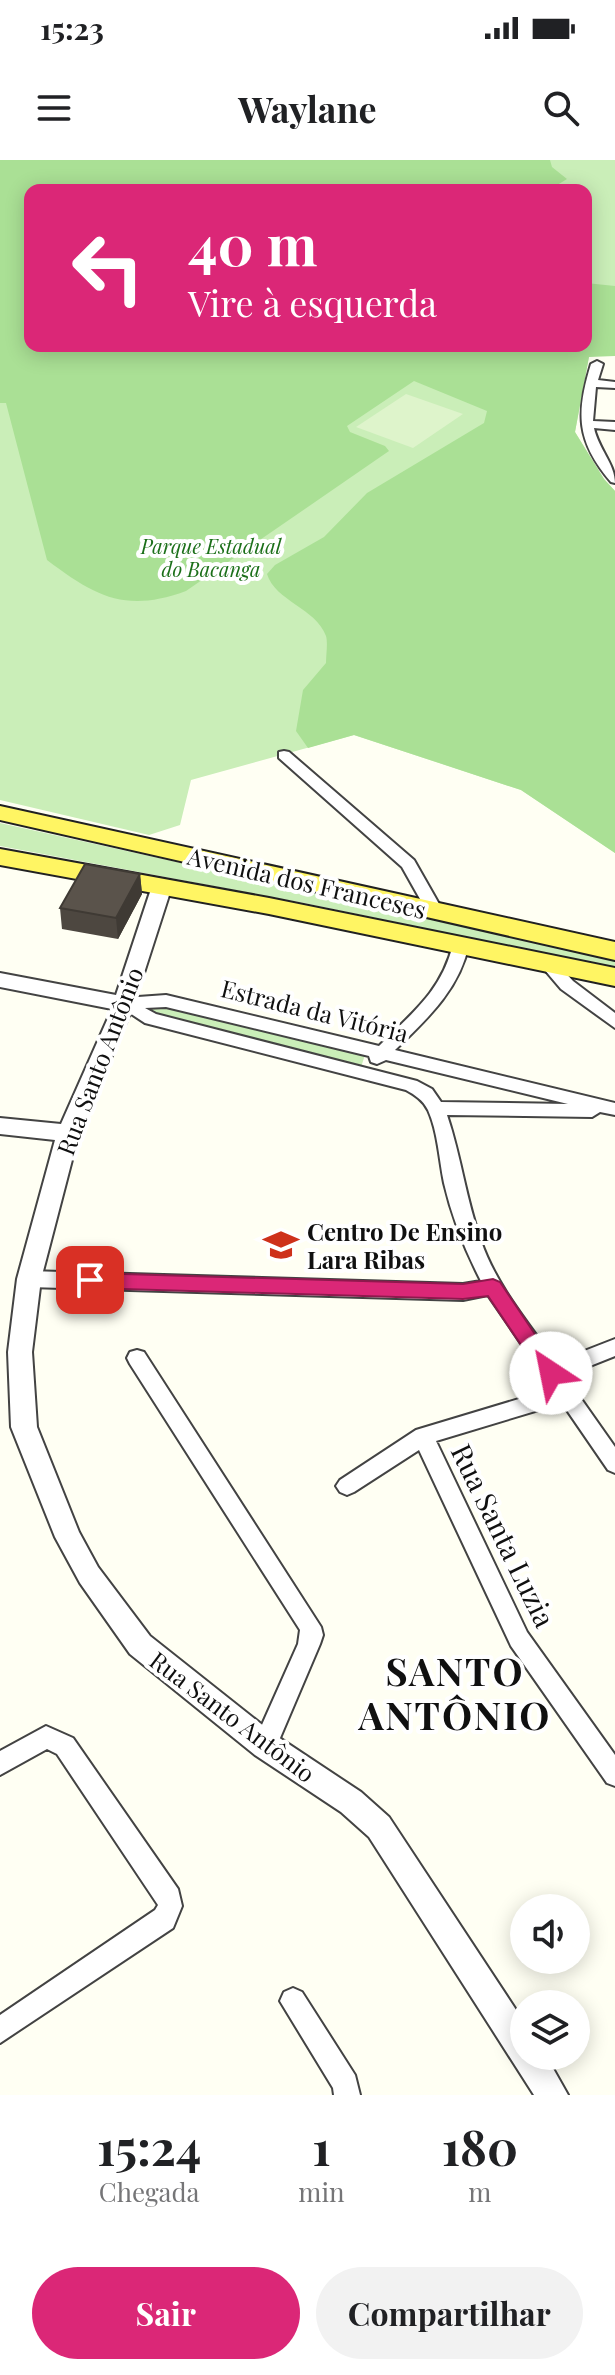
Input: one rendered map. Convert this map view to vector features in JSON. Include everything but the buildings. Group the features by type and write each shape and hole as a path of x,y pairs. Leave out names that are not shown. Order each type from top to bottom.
{"main road":[{"name":"Avenida dos Franceses","path":"0,814 615,951"},
{"name":"Avenida dos Franceses","path":"0,857 461,944 605,975"}],"street":[{"path":"597,364 591,383 586,424 588,440 612,473"},
{"path":"591,383 615,385"},
{"path":"586,424 615,426"},
{"path":"284,755 408,864 435,911"},
{"name":"Rua Santo Antônio","path":"162,886 124,1004 68,1133 29,1279 20,1352 24,1427 68,1537 89,1575 140,1645 265,1745 351,1802 379,1827 510,2028"},
{"path":"368,1075 380,1051 439,996 456,967 461,944"},
{"path":"546,962 567,985 610,1018"},
{"path":"605,975 595,993 610,1018"},
{"name":"Estrada da Vitória","path":"0,980 124,1004 166,1001 615,1110"},
{"path":"124,1004 151,1019 420,1089 436,1108 454,1186 472,1244 493,1287 615,1464"},
{"path":"436,1108 615,1110"},
{"path":"0,1126 68,1133"},
{"path":"29,1279 463,1292 493,1287"},
{"path":"551,1373 615,1347"},
{"path":"137,1358 310,1627 312,1635 309,1644 265,1745"},
{"path":"347,1486 423,1436 565,1394"},
{"name":"Rua Santa Luzia","path":"423,1436 519,1639 615,1775"},
{"path":"0,1764 46,1737 65,1746 169,1898 170,1906 164,1919 0,2030"},
{"path":"293,2001 346,2084 347,2095"},
{"path":"537,2070 552,2095"}],"green space":[{"name":"Parque Estadual do Bacanga","path":"0,160 615,160 615,332 589,356 575,432 615,491 615,853 521,790 354,735 191,780 180,825 149,835 0,800"},
{"name":"Parque Estadual do Bacanga","path":"0,160 550,160 552,167 567,179 559,184 24,184 24,352 592,352 592,284 615,286 615,356 589,357 575,432 615,491 615,853 521,790 354,735 308,748 296,731 303,690 326,663 327,639 314,618 278,591 267,574 275,565 324,537 367,493 484,423 487,411 414,381 347,426 350,432 385,446 389,451 186,591 165,598 129,601 112,598 81,584 47,560 6,403 0,403"},
{"path":"406,394 463,414 413,448 356,427"},
{"path":"0,823 615,959 615,968 304,903 0,846"},
{"path":"144,1003 365,1055 361,1067 141,1012"}],"place":[{"name":"Centro De Ensino Lara Ribas","path":"281,1245"}],"district":[{"name":"SANTO ANTÔNIO","path":"455,1692"}],"route":[{"path":"90,1280 463,1292 493,1287 551,1373"}]}
